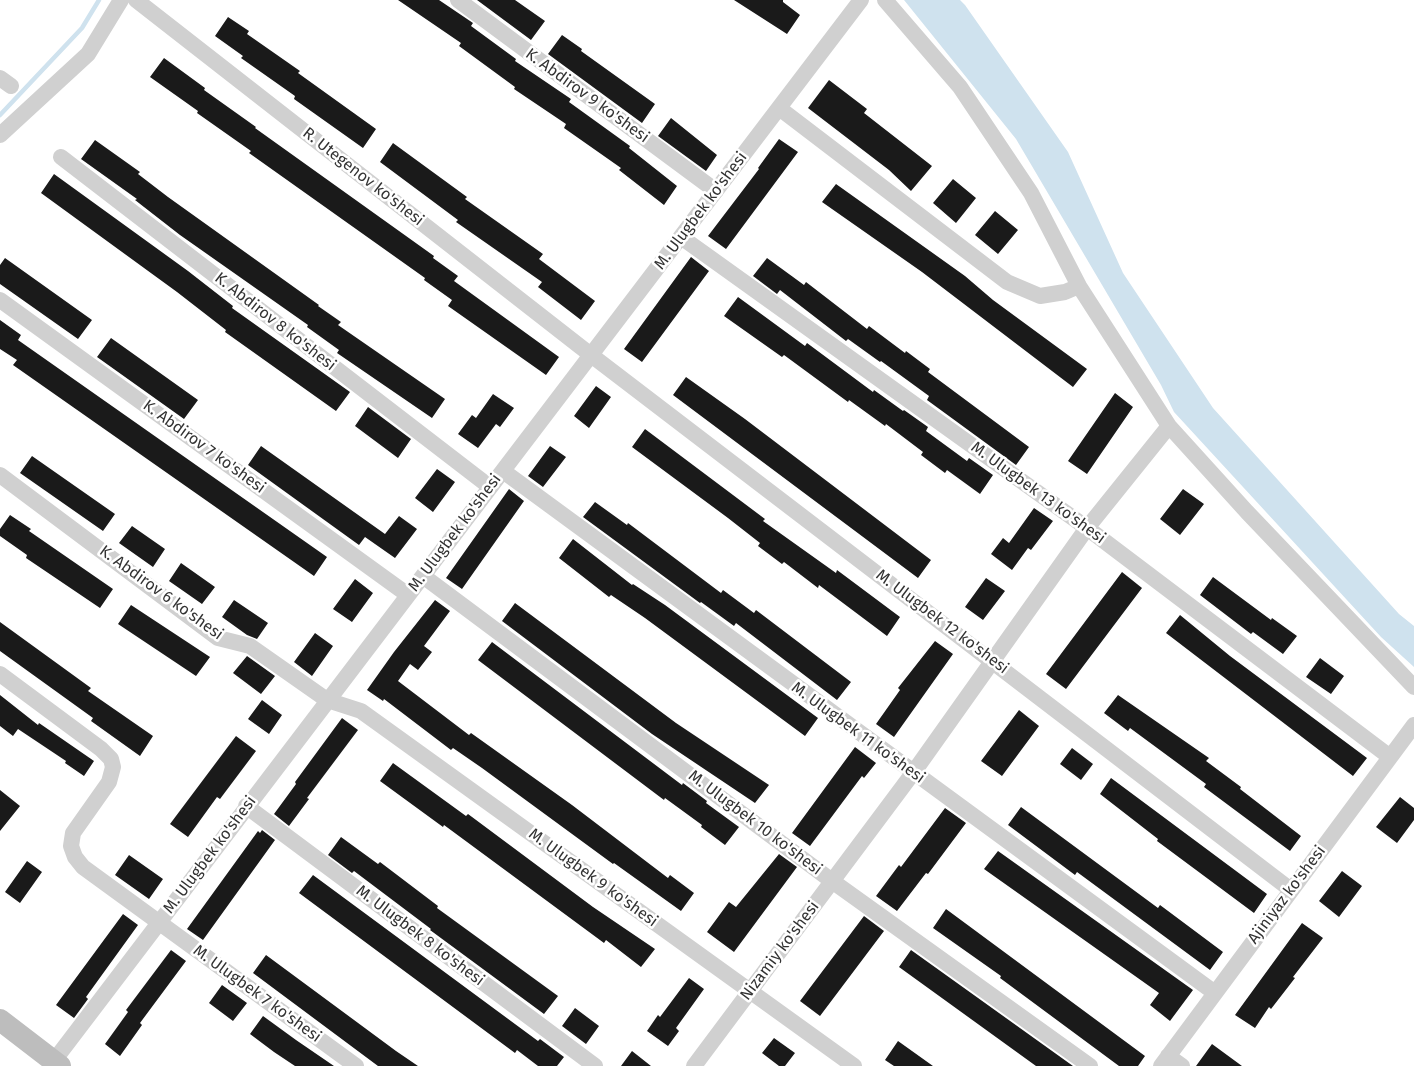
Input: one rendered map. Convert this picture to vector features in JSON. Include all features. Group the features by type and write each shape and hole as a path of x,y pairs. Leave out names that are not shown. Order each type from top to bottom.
{"street":[{"path":"0,136 88,54 121,0"},
{"name":"R. Utegenov ko'shesi","path":"136,0 590,355"},
{"name":"K. Abdirov 9 ko'shesi","path":"458,0 716,191"},
{"name":"M. Ulugbek ko'shesi","path":"55,1064 246,806 861,0"},
{"path":"885,0 960,86 1031,193 1079,286 1169,426 1247,512 1414,687"},
{"path":"779,108 1007,282 1040,296 1065,292 1079,286"},
{"name":"K. Abdirov 8 ko'shesi","path":"61,157 490,487"},
{"name":"M. Ulugbek 13 ko'shesi","path":"681,237 1087,528 1390,757"},
{"name":"K. Abdirov 7 ko'shesi","path":"0,300 408,595"},
{"name":"M. Ulugbek 12 ko'shesi","path":"590,355 1291,890"},
{"name":"Nizamiy ko'shesi","path":"694,1066 913,774 1087,528 1169,426"},
{"name":"M. Ulugbek 11 ko'shesi","path":"503,471 913,774 1214,993"},
{"name":"K. Abdirov 6 ko'shesi","path":"0,475 218,638 250,646 327,700"},
{"name":"M. Ulugbek 10 ko'shesi","path":"423,576 832,881 1090,1066"},
{"name":"M. Ulugbek 7 ko'shesi","path":"0,674 101,749 111,759 113,767 112,776 73,833 71,846 74,857 82,867 356,1066"},
{"name":"M. Ulugbek 9 ko'shesi","path":"327,700 361,711 854,1066"},
{"name":"Ajiniyaz ko'shesi","path":"1164,1061 1414,725"},
{"name":"M. Ulugbek 8 ko'shesi","path":"246,806 595,1066"},
{"path":"0,1020 55,1064"},
{"path":"1164,1061 1182,1066"}],"water":[{"path":"904,0 960,0 965,5 1068,152 1123,273 1213,408 1399,614 1414,626 1414,667 1381,637 1174,412 1161,385 1016,139"}],"building":[{"path":"398,0 439,0 473,23 471,26 516,59 515,61 571,99 569,102 630,146 629,148 677,186 664,205 619,170 621,168 564,128 566,124 514,89 515,87 459,46 461,43"},
{"path":"477,0 515,0 545,21 531,40"},
{"path":"734,0 783,0 800,15 787,34"},
{"path":"228,17 249,31 247,34 300,71 298,73 376,129 363,148 294,99 295,96 241,58 243,56 215,36"},
{"path":"562,35 582,49 581,51 655,104 642,123 548,54"},
{"path":"164,58 255,128 434,256 433,258 458,276 454,281 559,357 546,375 448,306 452,300 424,280 425,278 249,153 251,151 150,77"},
{"path":"829,80 867,109 864,113 932,166 911,191 889,170 808,108"},
{"path":"671,118 717,155 706,171 658,136"},
{"path":"779,139 798,152 726,249 708,236 759,169"},
{"path":"95,140 140,172 138,174 168,197 319,305 341,322 338,325 445,399 432,418 337,353 339,350 307,327 308,325 180,235 135,200 137,199 81,159"},
{"path":"393,143 467,197 465,199 543,254 539,259 595,301 581,320 538,287 542,282 456,222 458,220 380,162"},
{"path":"54,174 188,271 233,306 232,308 350,392 336,411 225,332 226,330 177,292 41,193"},
{"path":"953,179 976,198 956,223 933,203"},
{"path":"836,184 965,276 993,300 1087,369 1073,387 922,272 822,202"},
{"path":"995,211 1018,230 998,254 975,235"},
{"path":"691,257 709,271 642,362 624,349"},
{"path":"5,258 92,320 78,339 0,284 0,265"},
{"path":"767,258 804,285 806,282 867,329 869,326 905,353 906,351 930,369 928,372 1029,447 1016,465 927,400 929,396 881,361 848,339 846,341 780,290 777,294 753,276"},
{"path":"738,297 805,346 807,343 873,392 874,390 928,427 926,431 967,461 969,458 993,475 980,494 947,470 945,473 921,455 923,452 886,424 885,426 849,400 848,402 784,355 782,357 724,316"},
{"path":"0,320 21,335 18,340 327,557 314,576 13,365 17,360 0,349"},
{"path":"111,338 198,400 184,419 97,357"},
{"path":"686,377 745,419 931,560 918,578 673,395"},
{"path":"596,386 611,397 589,428 574,416"},
{"path":"1115,393 1133,407 1087,474 1068,461"},
{"path":"493,394 514,408 500,427 496,424 478,448 458,434 472,415 476,418"},
{"path":"368,407 411,439 398,458 355,426"},
{"path":"645,429 765,519 763,521 836,573 837,570 900,617 887,636 819,585 818,588 784,562 782,564 758,546 760,543 728,518 632,447"},
{"path":"261,446 385,534 399,516 417,529 395,558 365,537 359,545 248,465"},
{"path":"550,446 566,457 543,487 528,476"},
{"path":"32,456 115,514 103,531 20,473"},
{"path":"437,469 455,482 433,512 415,498"},
{"path":"509,489 524,501 462,589 446,578"},
{"path":"1183,489 1204,504 1180,535 1160,519"},
{"path":"595,502 627,525 628,523 721,593 723,590 754,613 756,610 851,682 837,700 736,623 734,626 700,603 583,517"},
{"path":"1034,508 1053,521 1031,550 1028,548 1012,570 991,554 1003,538 1009,543"},
{"path":"10,515 31,529 29,531 113,589 100,608 26,558 27,555 0,536 0,529"},
{"path":"132,526 165,549 153,567 119,543"},
{"path":"573,539 632,585 665,605 818,718 805,736 645,618 611,595 609,597 559,558"},
{"path":"181,563 215,587 202,604 169,581"},
{"path":"1122,572 1142,588 1066,689 1046,674"},
{"path":"1213,577 1271,620 1272,618 1297,636 1283,654 1253,632 1251,634 1200,595"},
{"path":"986,578 1005,591 983,620 965,607"},
{"path":"355,579 373,593 352,622 333,609"},
{"path":"234,600 268,623 257,639 247,635 222,617"},
{"path":"435,600 450,611 424,646 432,652 418,670 410,664 398,681 469,735 471,733 572,805 668,878 670,875 694,893 681,911 613,864 482,768 453,748 451,750 384,699 383,701 367,690"},
{"path":"515,603 676,723 769,785 755,803 652,734 502,621"},
{"path":"131,605 210,657 196,676 118,624"},
{"path":"1180,615 1230,656 1367,758 1353,776 1166,633"},
{"path":"0,622 91,688 88,691 153,736 140,756 91,721 93,718 0,651"},
{"path":"315,633 333,646 312,676 294,662"},
{"path":"935,641 953,654 894,737 876,724 900,690 898,688"},
{"path":"492,642 682,785 683,783 707,801 706,803 739,827 725,845 701,827 702,825 665,798 664,800 478,660"},
{"path":"247,656 275,676 261,694 233,673"},
{"path":"1320,658 1344,676 1331,694 1306,677"},
{"path":"0,695 38,725 39,723 94,761 84,776 65,763 66,761 18,729 13,736 0,726"},
{"path":"1118,695 1209,758 1206,761 1301,836 1290,851 1204,787 1206,784 1130,728 1128,731 1104,713"},
{"path":"262,700 282,715 269,734 248,719"},
{"path":"1019,710 1039,726 1002,776 981,761"},
{"path":"342,718 358,730 307,798 309,799 289,826 274,814"},
{"path":"236,736 256,751 220,799 217,797 188,837 170,824"},
{"path":"855,747 876,763 864,778 862,776 810,846 792,833"},
{"path":"1072,748 1093,764 1081,780 1060,764"},
{"path":"393,763 466,816 468,814 593,907 655,949 641,967 606,940 604,943 444,825 443,827 380,781"},
{"path":"1111,778 1267,894 1254,913 1157,841 1158,839 1100,794"},
{"path":"0,790 20,806 0,831"},
{"path":"1400,797 1414,808 1414,820 1397,843 1376,827"},
{"path":"1021,807 1158,908 1160,905 1223,952 1210,970 1077,872 1075,875 1008,825"},
{"path":"945,808 966,823 928,874 926,873 897,911 876,896 899,865 901,867"},
{"path":"262,830 275,840 203,940 187,929 258,831 260,833"},
{"path":"341,837 378,864 380,862 438,906 437,908 558,996 544,1014 354,871 352,873 328,855"},
{"path":"998,851 1193,990 1170,1021 1150,1005 1159,993 984,869"},
{"path":"779,854 797,867 734,952 707,932 729,902 736,907"},
{"path":"129,855 163,879 149,899 115,875"},
{"path":"27,861 42,872 20,903 5,892"},
{"path":"1342,871 1362,886 1339,917 1319,901"},
{"path":"313,875 538,1041 540,1039 564,1057 557,1066 538,1066 517,1050 515,1053 299,893"},
{"path":"946,909 1145,1056 1138,1066 1119,1066 1000,978 1001,976 933,928"},
{"path":"123,914 138,925 86,997 88,999 74,1018 56,1005"},
{"path":"864,916 884,931 820,1016 800,1001"},
{"path":"1302,923 1323,938 1293,977 1295,978 1271,1009 1269,1007 1255,1028 1235,1015"},
{"path":"171,950 186,961 140,1023 142,1025 120,1056 105,1044 128,1012 126,1010"},
{"path":"911,950 1073,1066 1036,1066 899,967"},
{"path":"266,955 418,1066 378,1066 253,973"},
{"path":"689,978 704,989 676,1028 679,1031 668,1046 647,1031"},
{"path":"222,985 247,1003 233,1021 209,1003"},
{"path":"575,1008 599,1026 586,1044 562,1026"},
{"path":"263,1016 334,1066 295,1066 274,1052 250,1034"},
{"path":"774,1038 795,1053 785,1066 779,1066 762,1053"},
{"path":"898,1041 933,1066 894,1066 885,1060"},
{"path":"1212,1044 1242,1066 1196,1066"},
{"path":"632,1051 651,1066 621,1066"}],"waterway":[{"path":"0,115 82,28 99,0"}]}
